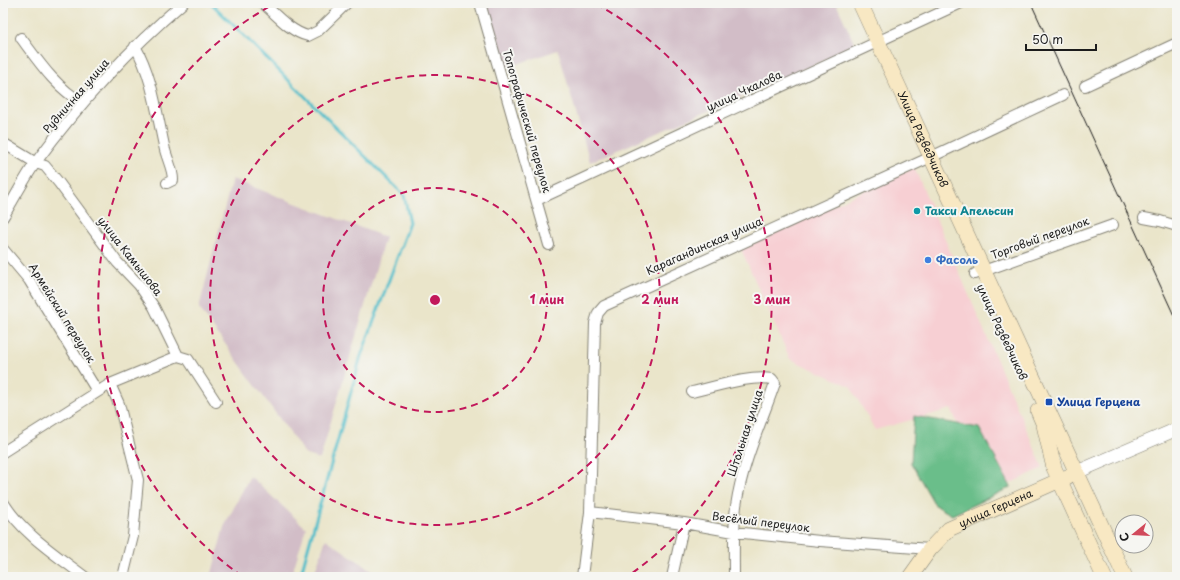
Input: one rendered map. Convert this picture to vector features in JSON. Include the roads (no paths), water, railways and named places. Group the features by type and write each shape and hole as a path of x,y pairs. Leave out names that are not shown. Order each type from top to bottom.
{"main road":[{"name":"улица Разведчиков","path":"850,3 873,44 979,273 1040,414 1047,437 1050,457 1059,480 1104,577"},
{"path":"860,3 873,44"},
{"name":"Улица Разведчиков","path":"979,273 1077,472"},
{"path":"1077,472 1125,577"},
{"name":"улица Герцена","path":"910,577 930,549 950,529 1077,472"}],"street":[{"name":"Рудничная улица","path":"3,217 36,163 83,103 135,46 183,3"},
{"path":"263,3 278,17 301,34 308,36 318,31 346,3"},
{"name":"Топографический переулок","path":"480,3 537,200 548,245"},
{"name":"улица Чкалова","path":"537,200 961,3"},
{"path":"21,38 47,73 68,94 83,103"},
{"path":"1085,86 1177,43"},
{"path":"135,46 144,63 166,153 173,174 173,180 167,183"},
{"name":"Карагандинская улица","path":"582,577 590,512 595,323 598,313 604,306 927,159 1063,95"},
{"name":"улица Камышова","path":"3,143 36,163 45,166 117,262 139,285 154,307 178,356 188,359 216,402"},
{"path":"1144,218 1177,226"},
{"name":"Торговый переулок","path":"979,273 1112,225"},
{"name":"Армейский переулок","path":"3,249 29,280 97,391"},
{"path":"3,452 97,391 110,384 178,356"},
{"name":"Штольная улица","path":"692,392 744,380 766,378 772,379 775,383 742,481 736,506 734,532 734,577"},
{"path":"110,384 119,404 138,480 133,536 123,577"},
{"path":"1077,472 1177,429"},
{"path":"3,502 13,518 35,538 85,577"},
{"name":"Весёлый переулок","path":"590,512 684,523 734,532 820,541 930,549"},
{"path":"672,577 684,523"}],"waterway":[{"path":"211,3 404,195 410,223 361,356 300,577"}],"tram line":[{"path":"1031,3 1177,322"}],"place":[{"name":"Такси Апельсин","path":"917,211"},
{"name":"Фасоль","path":"928,260"},
{"name":"Улица Герцена","path":"1049,402"}]}
